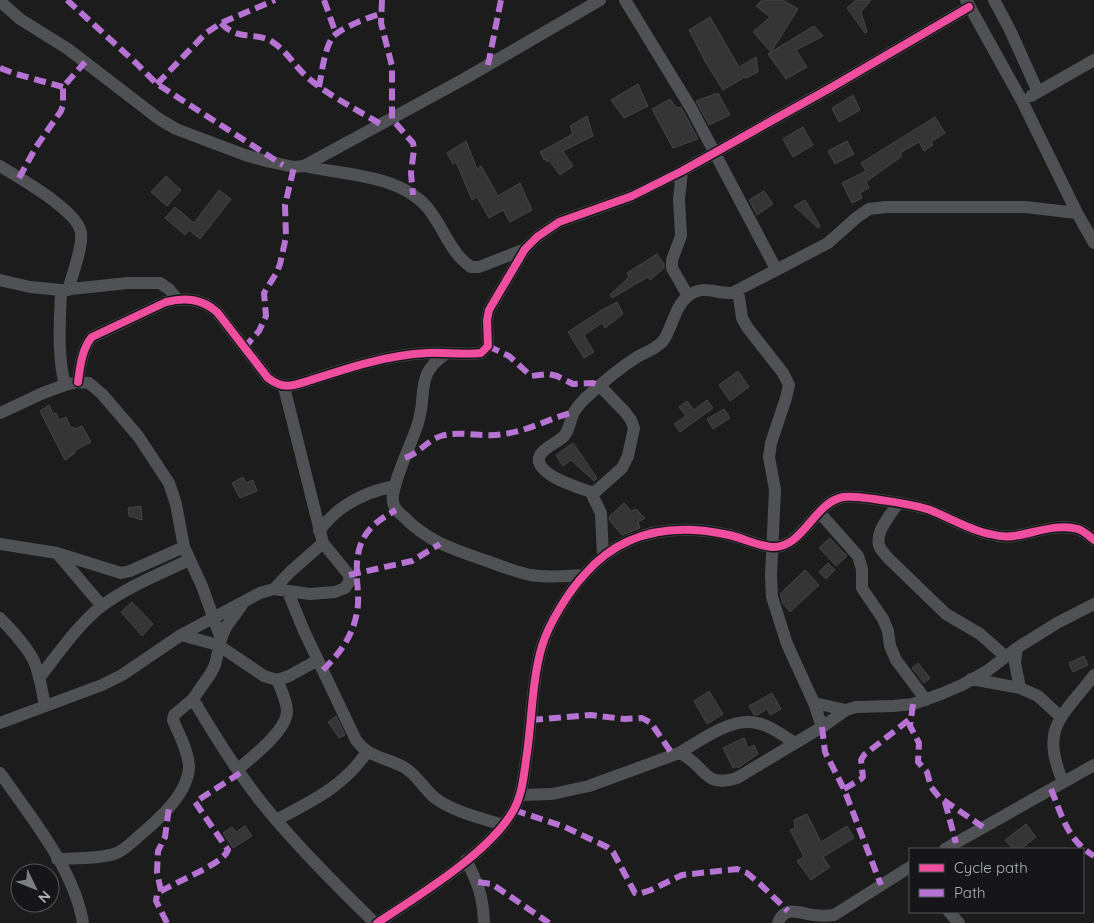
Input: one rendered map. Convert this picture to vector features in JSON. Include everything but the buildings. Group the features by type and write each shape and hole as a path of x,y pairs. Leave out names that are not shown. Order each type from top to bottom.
{"street":[{"path":"304,166 431,98 600,0"},
{"path":"625,0 691,108 776,269"},
{"path":"994,0 1026,62 1038,92"},
{"path":"72,383 85,348 92,337 166,302 178,299 198,300 209,305 217,312 268,378 276,385 284,387 400,356 426,353 481,353 488,346 487,320 489,310 525,249 537,237 559,222 632,196 682,171 832,87 968,3 1022,101 1077,213 1089,225 1094,243"},
{"path":"2,6 68,49 159,119 176,129 245,156 283,165 304,166 381,181 413,195 426,206 457,254 471,267 479,267 525,249"},
{"path":"1022,101 1094,60"},
{"path":"0,166 66,210 75,219 82,233 65,290 60,351 62,372 72,383"},
{"path":"682,171 679,199 681,236 672,260 672,268 688,296"},
{"path":"594,493 550,474 540,463 539,458 542,453 565,435 574,412 600,386 619,370 661,343 679,307 688,296 696,291 706,289 724,294 732,293 828,243 856,218 869,210 886,207 989,206 1025,207 1077,213"},
{"path":"0,280 30,287 65,290 128,283 160,283 178,299"},
{"path":"738,290 742,318 747,328 784,373 789,385 771,443 769,457 775,490 772,597 787,644 814,703 822,727"},
{"path":"447,353 437,359 427,371 419,422 392,497 396,510 421,532 440,544 504,567 530,575 552,577 584,575"},
{"path":"0,413 72,383 88,383 94,387 126,421 154,458 169,483 176,504 184,547 202,586 220,642"},
{"path":"600,386 625,412 634,428 628,456 622,468 594,493 593,497 601,513 603,556"},
{"path":"274,589 310,594 335,592 345,588 349,582 349,575 321,537 312,493 284,387"},
{"path":"0,722 102,685 122,675 213,617 274,589 321,537 328,520 338,510 369,492 395,486"},
{"path":"193,699 222,748 276,820 327,876 376,923 425,892 466,860 492,837 514,810 520,794 530,736 542,645 558,614 584,575 603,556 635,537 662,530 708,531 773,547 788,544 830,503 842,498 856,497 927,509 988,534 1011,537 1066,527 1080,530 1094,540"},
{"path":"898,503 882,527 878,538 880,547 888,558 946,614 980,634 1006,657"},
{"path":"819,512 858,556 862,569 862,588 883,619 896,660 926,700"},
{"path":"0,544 57,553 121,572 130,571 184,547"},
{"path":"57,553 102,606"},
{"path":"39,678 102,606 132,587 189,560"},
{"path":"288,592 304,631 356,740 367,752 406,768 436,798 450,806 503,825"},
{"path":"57,859 115,854 146,830 169,808 188,778 189,767 187,754 173,720 174,715 193,699 211,674 226,627 243,603"},
{"path":"679,753 691,760 712,780 725,782 737,778 822,727 846,710 856,707 892,706 926,700 971,680 1057,623 1094,604"},
{"path":"0,618 23,644 33,660 45,706"},
{"path":"182,635 220,642 264,676 277,680 289,676 318,660"},
{"path":"1017,648 1015,663 1020,688"},
{"path":"1063,782 1056,766 1052,749 1054,730 1061,717 1094,675"},
{"path":"238,769 268,742 286,719 285,699 277,680"},
{"path":"971,680 1020,688 1038,696 1061,717"},
{"path":"814,703 846,710"},
{"path":"520,794 552,794 589,786 679,753 738,722 752,721 764,724 795,743"},
{"path":"276,820 312,801 340,783 354,770 367,752"},
{"path":"947,848 1094,765"},
{"path":"0,773 37,827 71,884 79,904 83,923"},
{"path":"466,860 478,882 482,896 484,923"},
{"path":"778,923 782,915 788,911 833,919 909,869"},
{"path":"950,913 959,923"}],"marked path":[{"path":"67,0 157,84 283,165"},
{"path":"157,84 206,33 221,23 275,0"},
{"path":"324,0 336,34"},
{"path":"382,0 381,23 392,66 392,119 413,143 411,173 413,195"},
{"path":"488,65 501,0"},
{"path":"319,87 325,55 329,43 335,34 363,20 381,14"},
{"path":"221,23 234,33 268,39 283,51 315,84 382,125"},
{"path":"19,178 36,147 61,111 63,87 85,62"},
{"path":"0,68 63,87"},
{"path":"244,348 259,331 266,316 264,293 280,264 286,237 285,205 294,167"},
{"path":"488,346 509,356 531,376 549,374 573,384 593,383 600,386"},
{"path":"405,458 441,436 449,434 496,435 513,432 574,412"},
{"path":"323,670 345,644 355,621 358,608 358,557 363,538 376,523 396,510"},
{"path":"349,575 412,561 440,544"},
{"path":"913,704 910,726 919,743 918,762 927,772 931,787 939,797 983,827"},
{"path":"531,720 591,715 624,719 642,718 651,723 673,755"},
{"path":"844,789 863,777 861,760 864,755 910,719"},
{"path":"822,727 825,752 844,789 881,885"},
{"path":"167,923 156,901 157,894 217,862 228,850 195,802 240,773"},
{"path":"1051,789 1067,827 1083,848"},
{"path":"945,802 956,843"},
{"path":"161,891 157,872 158,851 165,837 169,807"},
{"path":"514,810 565,827 607,847 613,852 635,893 638,894 651,890 682,875 737,869 747,873 788,911"},
{"path":"1084,849 1094,856"},
{"path":"478,882 492,884 549,923"}],"cycle path":[{"path":"78,382 84,352 92,337 166,302 180,300 200,302 217,312 268,378 288,386 397,356 427,353 481,353 488,346 487,320 489,310 525,249 537,237 559,222 632,196 682,171 969,7"},
{"path":"377,923 432,887 470,858 502,827 513,811 523,783 536,672 545,637 566,598 579,581 600,559 616,548 633,539 670,530 709,531 756,544 772,547 783,545 801,533 824,507 843,497 861,497 923,508 976,530 996,535 1014,536 1054,528 1070,527 1082,531 1094,540"}]}
